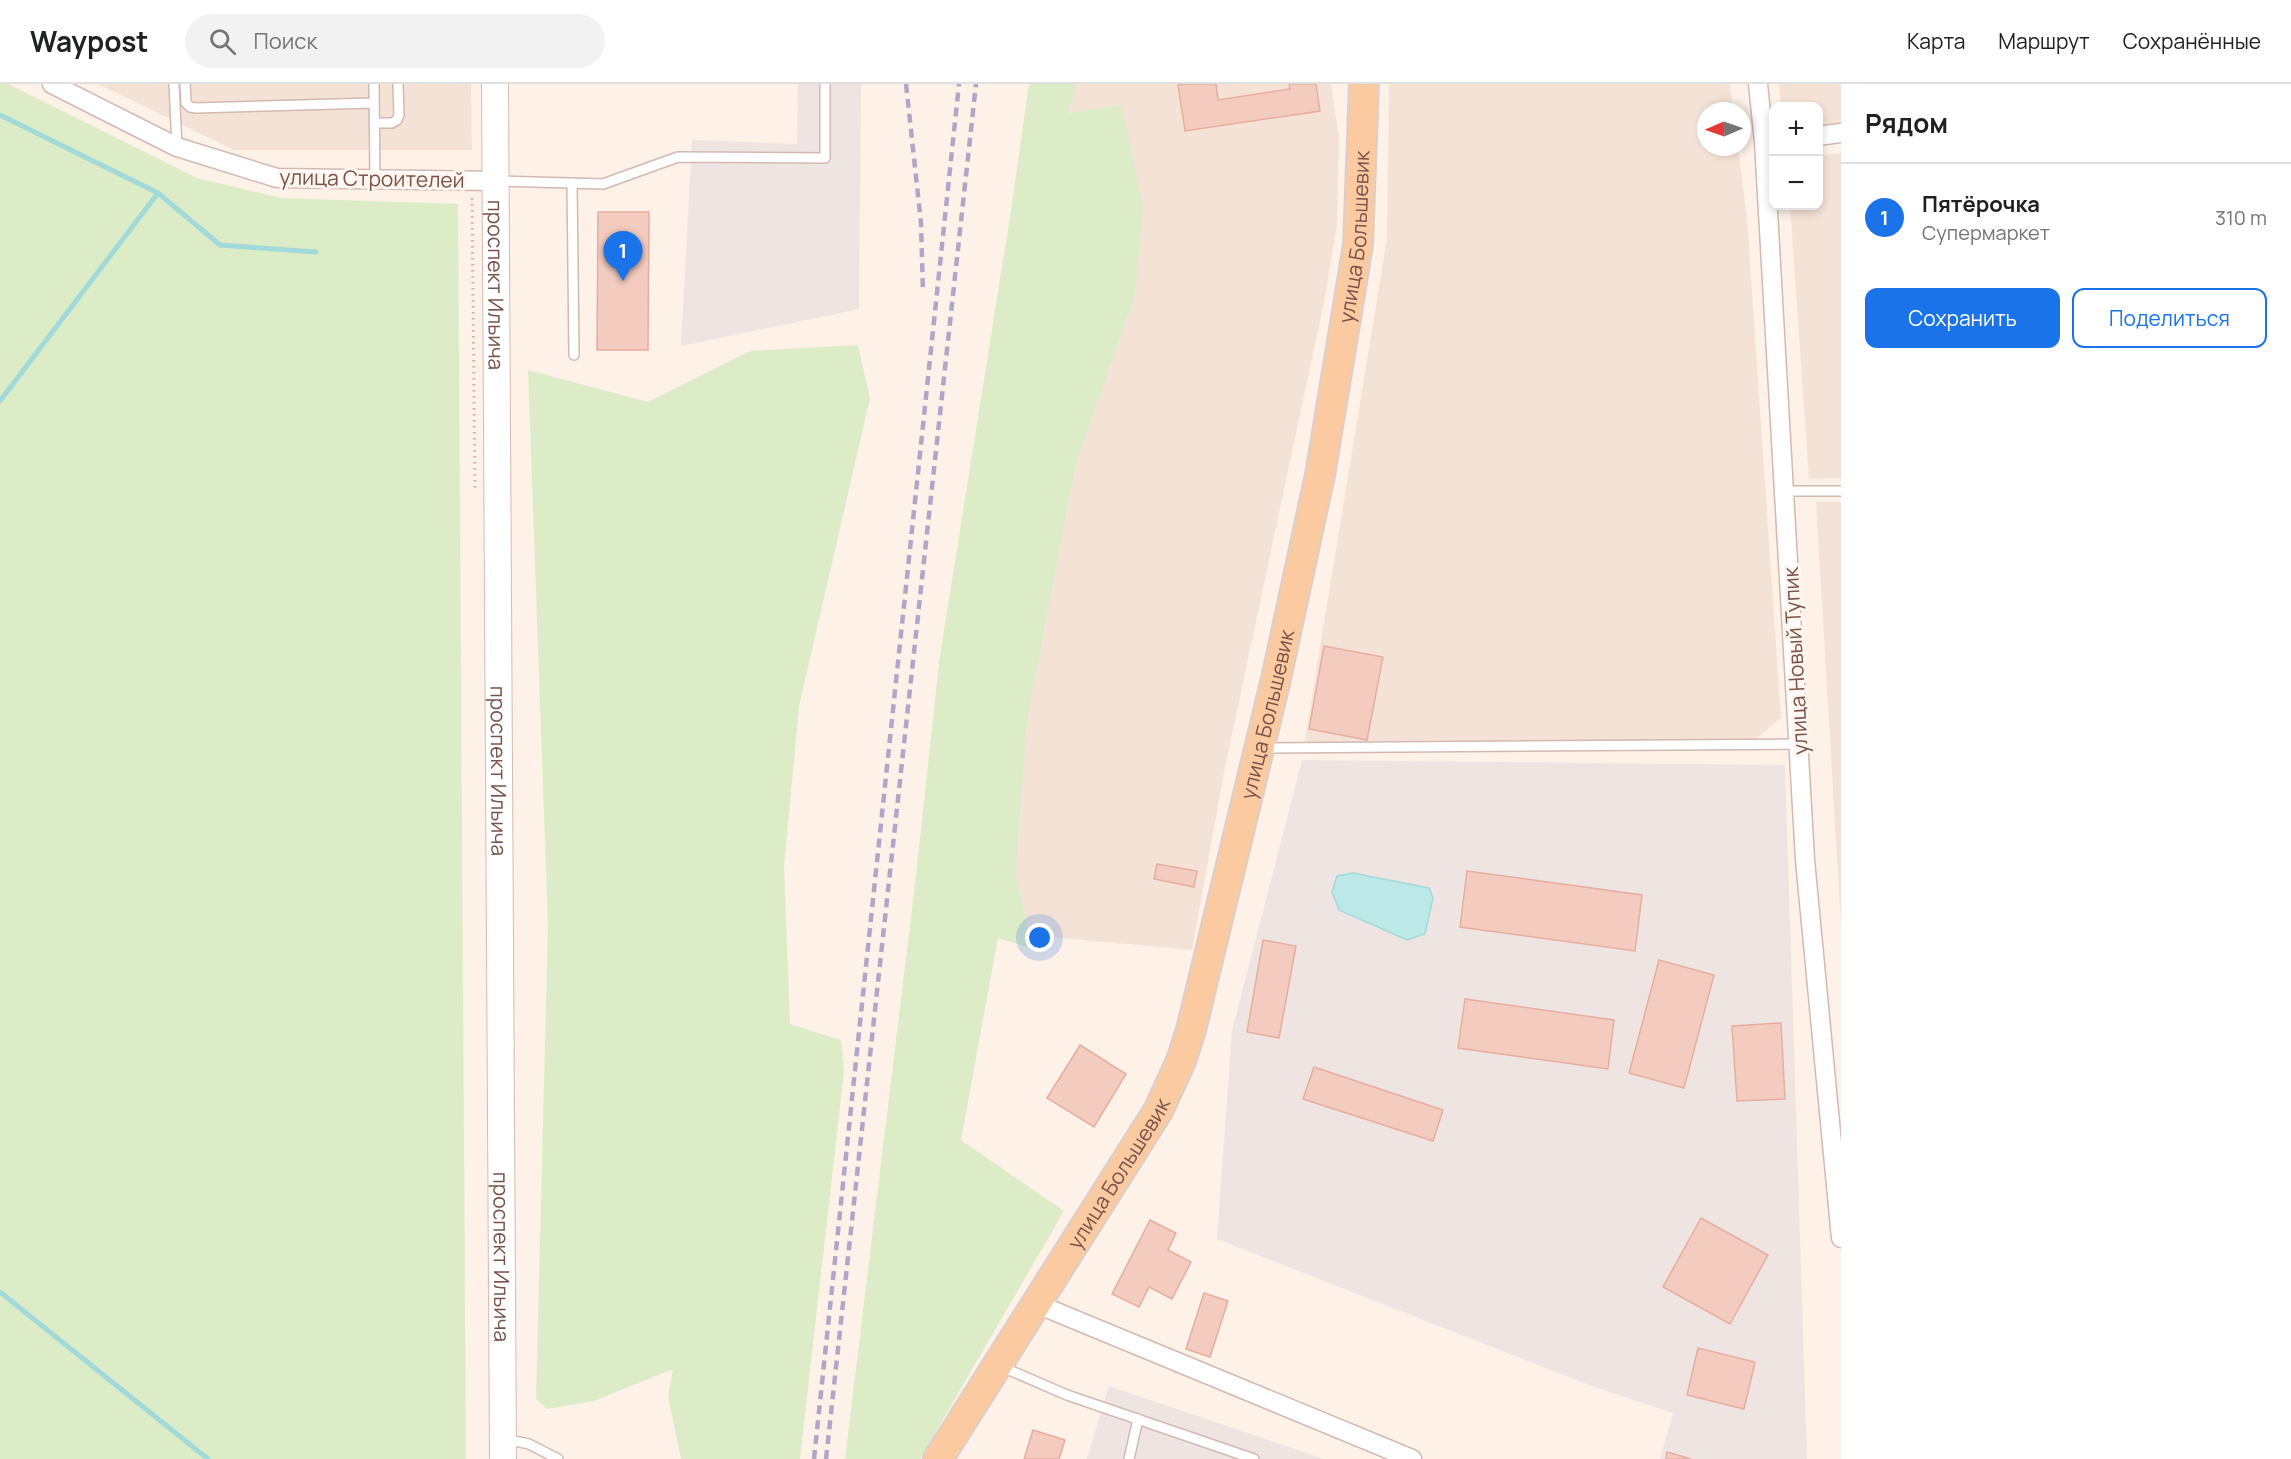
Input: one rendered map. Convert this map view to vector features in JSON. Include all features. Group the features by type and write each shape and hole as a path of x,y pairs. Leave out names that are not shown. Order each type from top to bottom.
{"main road":[{"name":"улица Большевик","path":"938,1459 1158,1111 1191,1030 1260,748 1320,475 1358,245 1364,84"}],"street":[{"name":"улица Строителей","path":"52,84 177,147 276,178 495,181"},
{"name":"проспект Ильича","path":"495,84 503,1449"},
{"name":"улица Новый Тупик","path":"1758,84 1769,142"},
{"path":"1823,135 1841,133"},
{"name":"улица Новый Тупик","path":"1770,156 1805,861 1841,1238"},
{"path":"1037,1304 1412,1459"}],"lane":[{"path":"174,84 177,147"},
{"path":"185,84 186,103 196,108 374,103"},
{"path":"374,84 375,180"},
{"path":"374,123 392,123 397,120 399,116 398,84"},
{"path":"495,181 603,184 678,157 825,158 825,84"},
{"path":"572,183 574,354"},
{"path":"1785,491 1841,491"},
{"path":"1260,748 1799,744"},
{"path":"998,1365 1067,1395 1254,1459"},
{"path":"1129,1459 1138,1419"},
{"path":"503,1449 529,1444 558,1459"}],"shaded area":[{"path":"98,84 471,84 472,150 234,150"},
{"path":"798,84 861,84 859,309 681,346 692,140 797,144"},
{"path":"1077,84 1331,84 1339,138 1337,225 1325,297 1224,772 1192,950 1029,935 1016,872 1027,723 1076,464 1135,296 1122,105 1068,113"},
{"path":"1389,84 1730,84 1732,102 1697,102 1697,156 1739,156 1747,219 1781,718 1755,740 1304,745 1387,238"},
{"path":"1779,84 1841,84 1841,125 1823,127 1823,102 1781,102"},
{"path":"1841,153 1841,478 1809,479 1790,210 1823,210 1823,155"},
{"path":"1816,502 1841,502 1841,926"},
{"path":"1302,760 1785,765 1807,1459 1660,1459 1673,1413 1597,1388 1217,1239 1232,1031"},
{"path":"1109,1386 1324,1459 1087,1459"}],"green space":[{"path":"0,84 8,84 197,178 281,198 458,204 466,1459 0,1459"},
{"path":"1029,84 1077,84 1068,113 1122,105 1143,207 1135,296 1076,464 1027,723 1016,872 1029,935 1027,947 998,938 961,1140 1064,1211 920,1459 845,1459 916,876 939,662"},
{"path":"858,345 870,398 799,706 784,867 790,1024 841,1040 844,1071 800,1459 681,1459 668,1396 673,1369 594,1401 547,1409 536,1399 548,925 528,370 648,402 750,351"}],"water":[{"path":"1353,873 1429,888 1433,898 1425,934 1407,940 1339,910 1332,892 1337,876"}],"building":[{"path":"1216,84 1218,100 1290,89 1289,84 1316,84 1320,111 1185,131 1178,85"},
{"path":"598,212 649,212 648,350 597,350"},
{"path":"1324,646 1383,657 1367,740 1309,729"},
{"path":"1157,864 1197,871 1194,887 1154,879"},
{"path":"1467,871 1642,895 1635,951 1460,927"},
{"path":"1263,940 1296,946 1279,1038 1247,1032"},
{"path":"1659,960 1714,975 1684,1088 1629,1073"},
{"path":"1465,999 1614,1020 1608,1069 1458,1048"},
{"path":"1781,1023 1785,1099 1737,1101 1732,1026"},
{"path":"1080,1045 1126,1074 1094,1127 1047,1098"},
{"path":"1314,1067 1443,1110 1433,1141 1303,1099"},
{"path":"1701,1218 1768,1255 1730,1324 1663,1287"},
{"path":"1150,1220 1176,1233 1168,1250 1191,1262 1172,1299 1149,1287 1139,1307 1112,1294"},
{"path":"1204,1293 1228,1301 1210,1357 1186,1349"},
{"path":"1698,1348 1755,1362 1744,1409 1687,1395"},
{"path":"1033,1430 1065,1440 1059,1459 1024,1459"},
{"path":"1667,1452 1691,1459 1666,1459"}],"waterway":[{"path":"0,115 158,193 220,245 316,252"},
{"path":"0,401 158,193"},
{"path":"0,1292 208,1459"}],"railway":[{"path":"906,84 921,223 923,293"},
{"path":"814,1459 959,84"},
{"path":"826,1459 976,84"}],"place":[{"name":"Пятёрочка","path":"623,281"}]}
